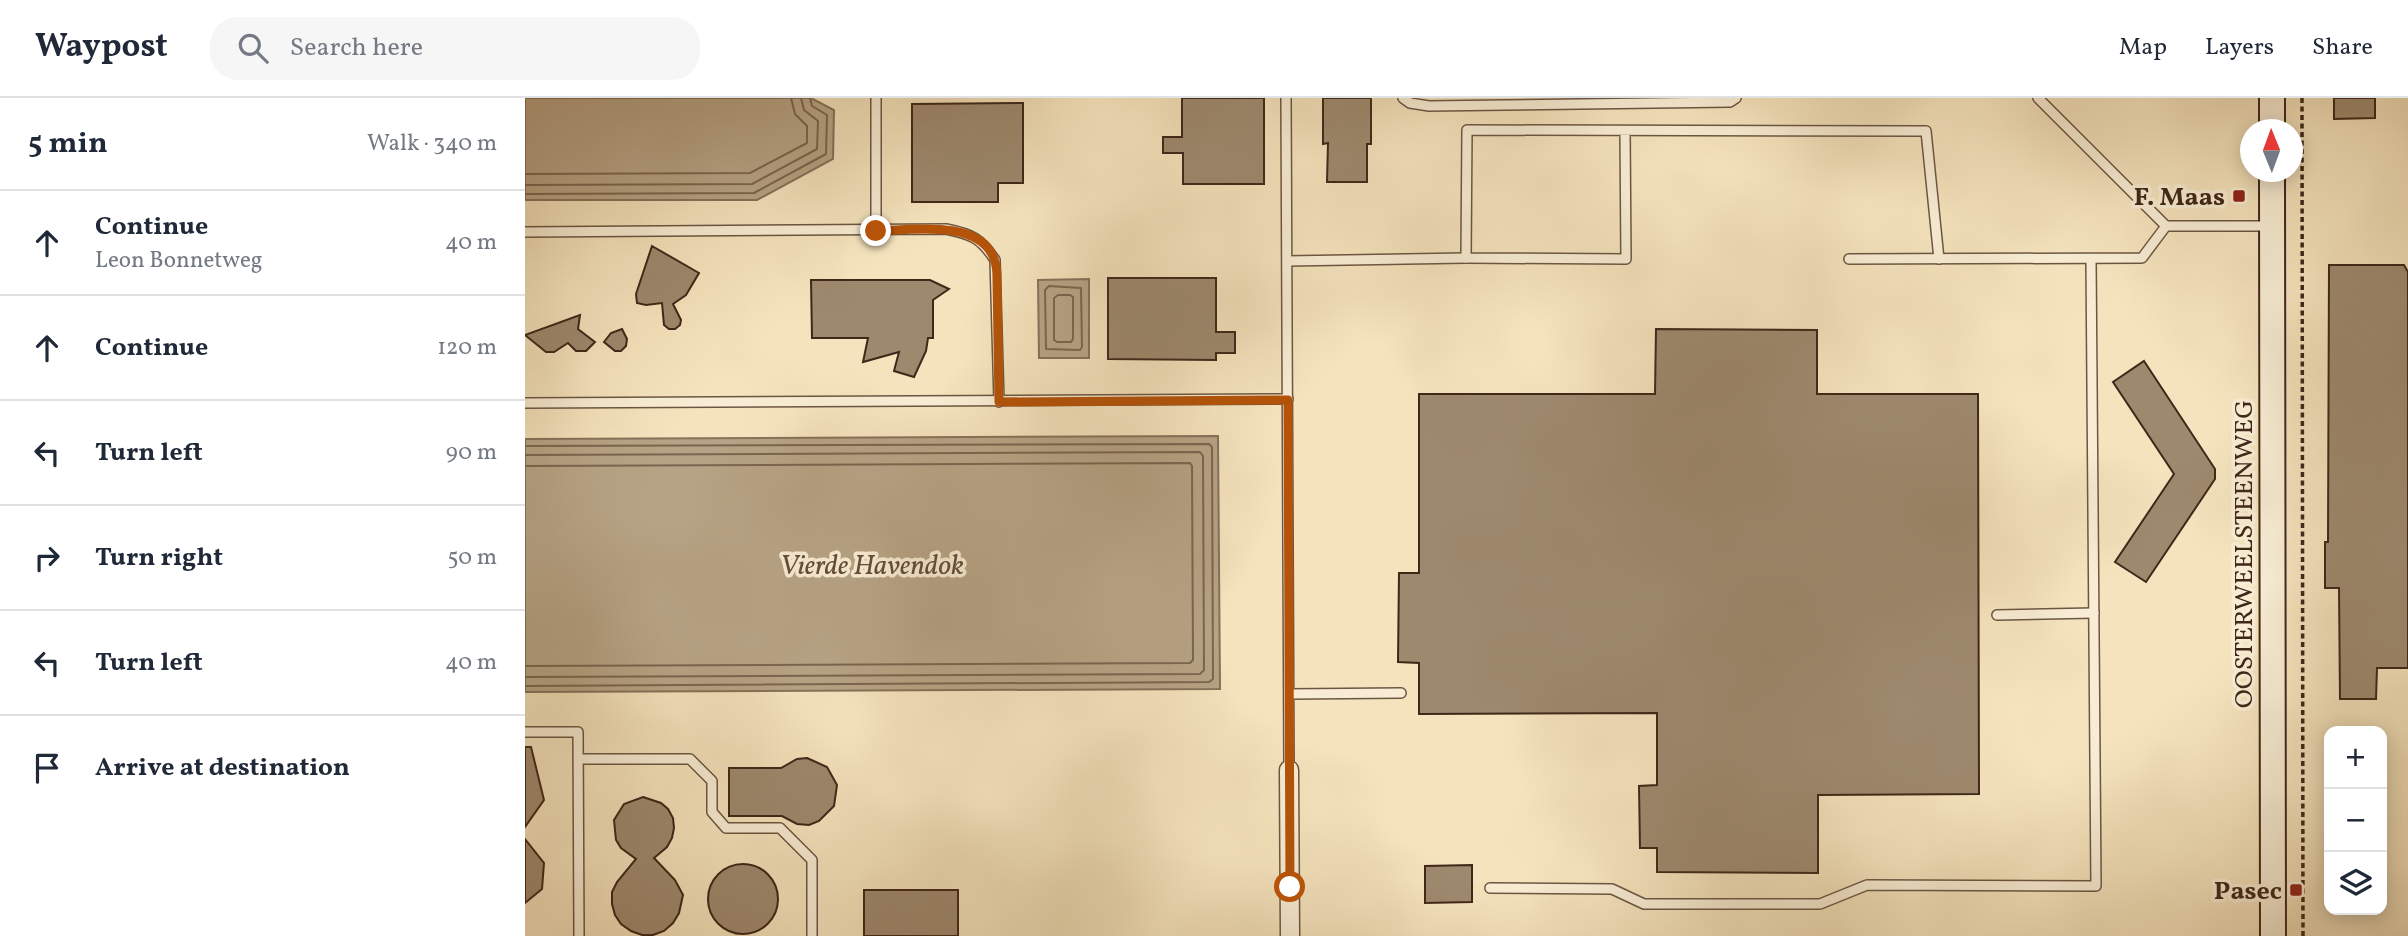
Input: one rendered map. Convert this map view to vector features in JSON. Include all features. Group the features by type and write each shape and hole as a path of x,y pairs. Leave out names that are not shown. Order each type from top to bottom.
{"main road":[{"path":"2272,98 2272,119"},
{"name":"OOSTERWEELSTEENWEG","path":"2272,182 2273,936"}],"street":[{"path":"1289,770 1290,936"}],"lane":[{"path":"876,98 876,231"},
{"path":"1286,98 1289,770"},
{"path":"1403,98 1410,103 1429,106 1730,102 1736,98"},
{"path":"2038,98 2166,226 2271,226"},
{"path":"1466,258 1467,130 1926,131 1939,259"},
{"path":"1287,261 1626,258 1625,131"},
{"path":"1849,258 2142,258 2166,226"},
{"path":"525,232 946,229 968,234 985,244 995,260 999,402"},
{"path":"1490,888 1612,889 1644,904 1820,904 1867,885 2096,886 2091,259"},
{"path":"525,404 1288,400"},
{"path":"1997,615 2094,613"},
{"path":"1289,694 1401,693"},
{"path":"525,732 578,732 579,936"},
{"path":"579,760 690,759 712,781 712,812 726,828 780,828 812,860 812,936"}],"path":[{"path":"2302,98 2303,936"}],"water":[{"path":"525,98 811,98 834,110 833,159 757,200 525,200"},
{"path":"1089,279 1089,358 1039,358 1038,280"},
{"name":"Vierde Havendok","path":"1218,436 1220,689 525,692 525,439"}],"building":[{"path":"1182,98 1264,98 1264,184 1183,184 1183,153 1163,153 1163,137 1182,137"},
{"path":"1323,98 1371,98 1371,144 1367,144 1367,182 1327,182 1328,143 1323,144"},
{"path":"2334,98 2375,98 2375,118 2334,119"},
{"path":"1023,103 1023,183 998,183 998,202 912,202 912,104"},
{"path":"652,246 699,273 686,295 673,304 681,320 675,329 664,325 662,303 637,303 636,294"},
{"path":"2329,265 2404,265 2408,272 2408,668 2377,668 2376,699 2340,699 2339,588 2325,588 2325,542 2328,542"},
{"path":"1108,278 1216,278 1216,332 1235,332 1235,353 1216,353 1216,360 1108,359"},
{"path":"811,280 930,280 949,289 933,300 933,338 928,338 926,351 914,377 894,371 899,352 863,362 868,338 812,338"},
{"path":"580,315 578,329 595,342 586,351 576,351 568,343 554,352 546,352 525,335"},
{"path":"622,329 627,339 626,346 621,351 615,351 604,342 611,333"},
{"path":"1656,329 1817,330 1817,394 1978,394 1979,794 1818,795 1818,873 1657,872 1657,848 1640,848 1639,786 1657,785 1657,713 1419,714 1419,663 1398,662 1399,573 1419,573 1419,394 1655,394"},
{"path":"2144,361 2215,469 2215,479 2146,582 2115,562 2174,474 2113,382"},
{"path":"525,747 531,747 544,800 525,827"},
{"path":"807,758 827,767 837,785 834,806 819,821 809,825 797,824 782,816 729,816 729,768 781,768 797,759"},
{"path":"643,797 661,803 673,818 672,838 667,847 654,858 675,880 683,895 679,913 673,923 664,931 653,935 642,935 621,924 612,904 612,892 617,882 636,859 621,848 616,840 614,820 624,804"},
{"path":"525,839 544,863 542,889 525,903"},
{"path":"743,864 768,874 778,899 768,924 743,934 718,924 708,899 718,874"},
{"path":"1472,865 1472,902 1425,903 1425,866"},
{"path":"864,890 958,890 958,936 864,936"}],"place":[{"name":"F. Maas","path":"2239,196"},
{"name":"Pasec","path":"2296,890"}],"route":[{"path":"876,231 946,229 968,234 985,244 995,260 997,279 999,402 1288,400 1290,887"}]}
